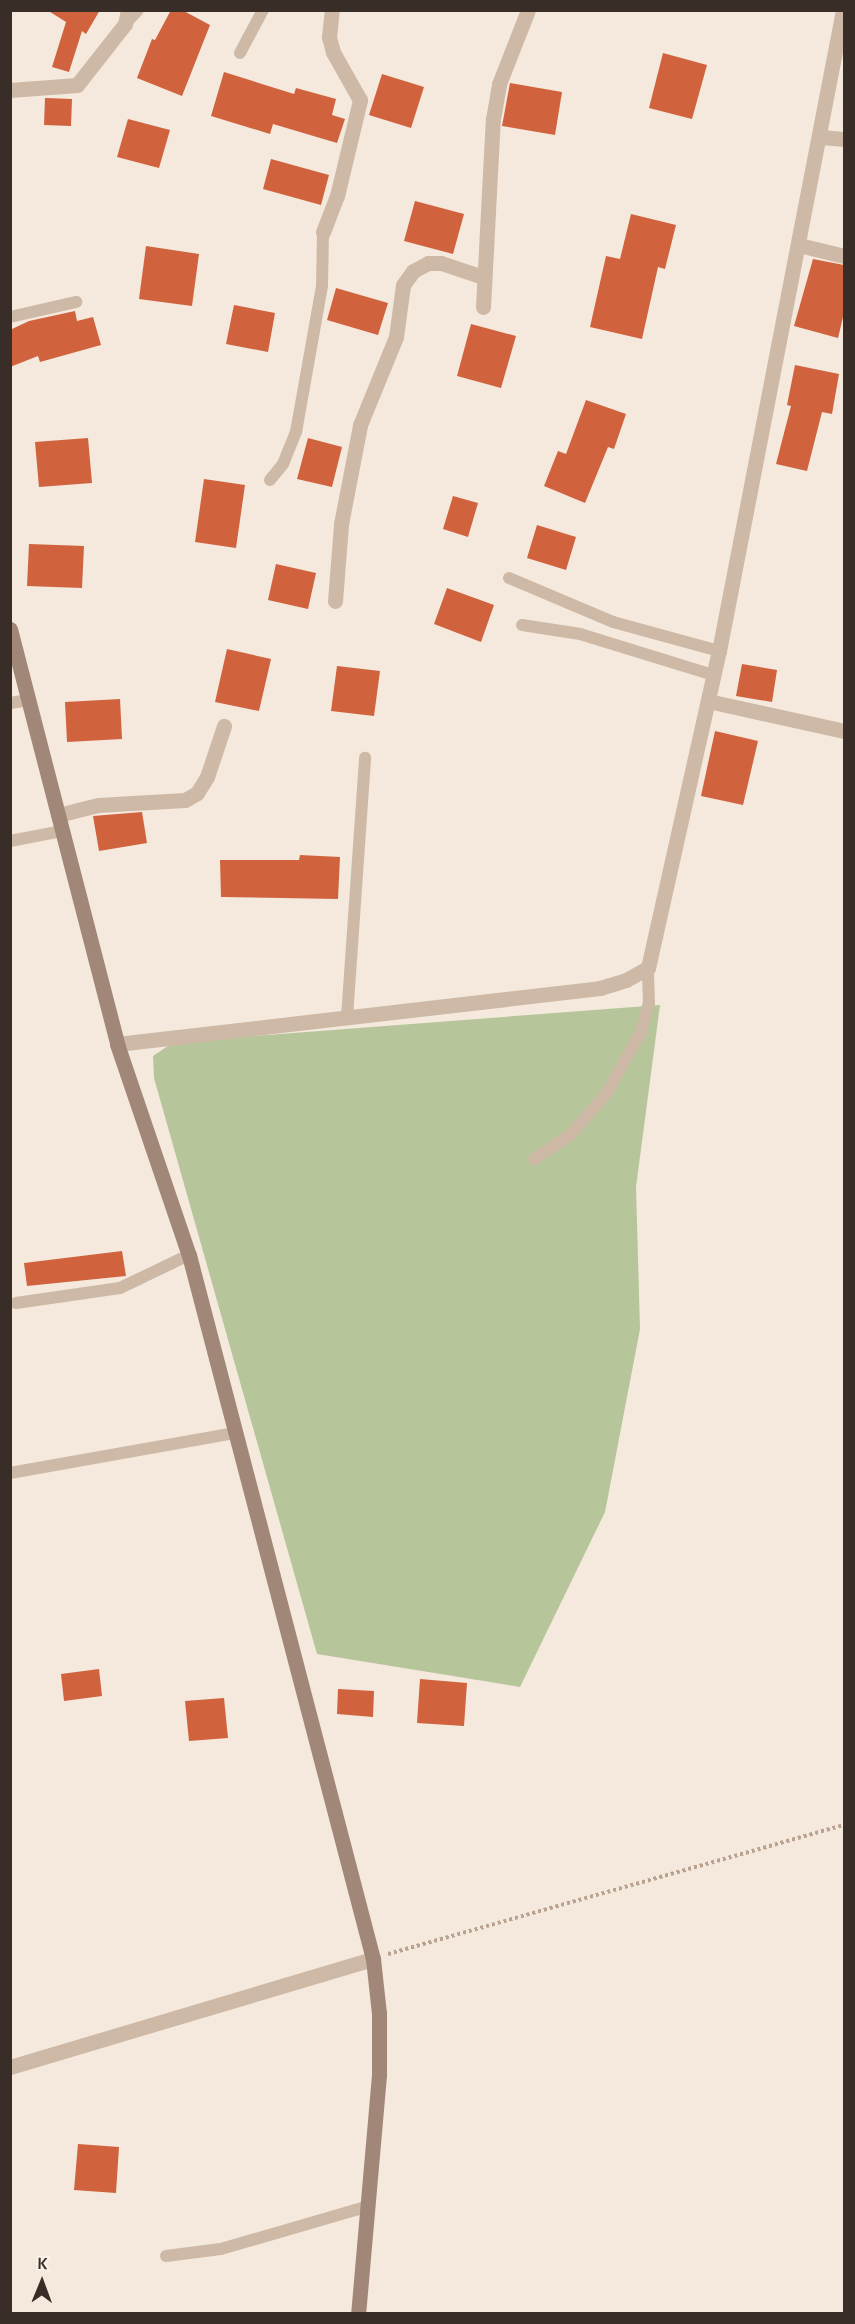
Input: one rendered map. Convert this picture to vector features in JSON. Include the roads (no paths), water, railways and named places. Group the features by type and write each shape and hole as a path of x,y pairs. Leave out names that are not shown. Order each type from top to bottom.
{"street":[{"path":"323,232 337,196 360,100 333,52 329,37 332,10"},
{"path":"483,307 483,277 491,214 493,119 499,84 528,10"},
{"path":"117,1044 600,988 626,980 648,968 719,651 821,137 843,10"},
{"path":"10,90 58,90 77,85 127,17"},
{"path":"821,137 844,139"},
{"path":"799,245 844,256"},
{"path":"335,601 340,524 360,425 396,337 403,285 413,271 428,263 441,263 483,277"},
{"path":"10,629 117,1044 189,1255 373,1959 379,2013 379,2075 358,2313"},
{"path":"708,701 844,731"},
{"path":"58,815 98,805 185,800 197,793 207,777 224,726"},
{"path":"10,2067 373,1959"}],"lane":[{"path":"127,17 138,10"},
{"path":"240,53 263,10"},
{"path":"270,480 284,464 296,432 322,286 323,232"},
{"path":"10,317 76,302"},
{"path":"509,578 613,622 719,651"},
{"path":"522,625 580,634 713,675"},
{"path":"10,703 29,700"},
{"path":"347,1017 365,758"},
{"path":"10,841 63,831"},
{"path":"534,1159 570,1135 607,1093 641,1032 649,1003 648,968"},
{"path":"16,1303 120,1287 189,1255"},
{"path":"10,1473 235,1433"},
{"path":"166,2256 220,2249 369,2206"}]}
